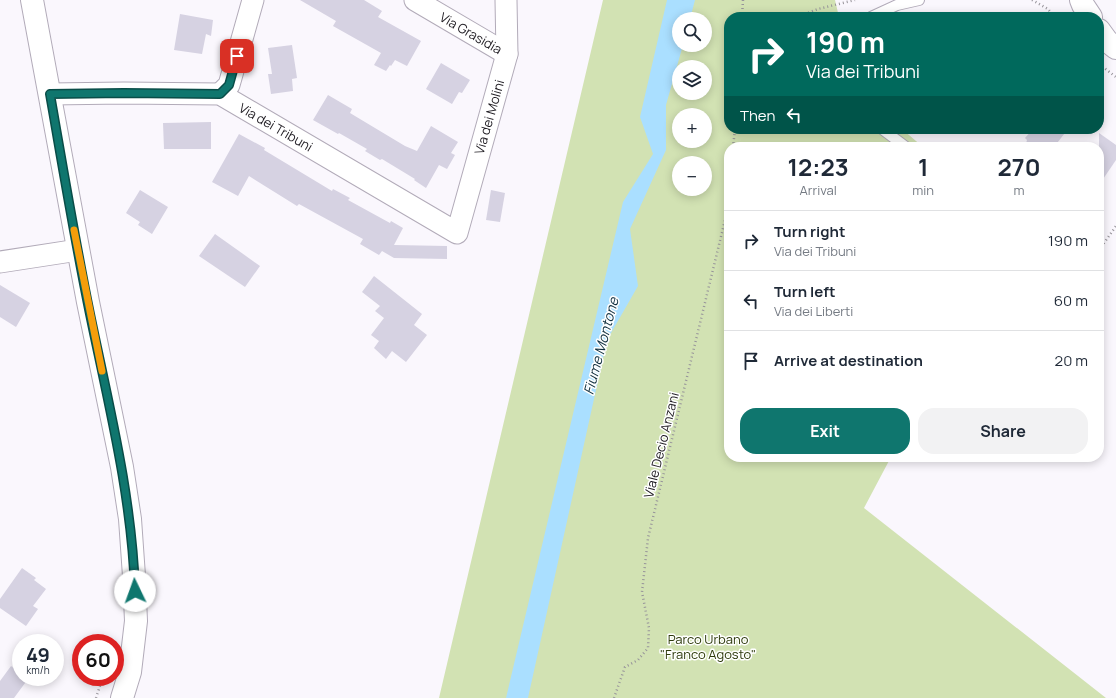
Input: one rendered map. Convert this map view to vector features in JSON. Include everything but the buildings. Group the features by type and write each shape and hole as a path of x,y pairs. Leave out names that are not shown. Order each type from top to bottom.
{"main road":[{"path":"32,0 78,250 122,467 130,519 136,620 130,672 122,698"},
{"path":"1104,38 1116,48"}],"street":[{"path":"220,94 229,85 253,0"},
{"name":"Via Grasidia","path":"415,0 507,54"},
{"name":"Via dei Molini","path":"457,233 507,54 506,0"},
{"name":"Via dei Tribuni","path":"50,94 220,94 457,233"},
{"path":"0,262 78,250"}],"lane":[{"path":"882,12 897,5 919,0"},
{"path":"887,134 894,142"},
{"path":"888,134 899,142"}],"path":[{"path":"742,12 743,0"},
{"path":"810,12 855,0"},
{"path":"1032,0 1048,9 1050,12"},
{"path":"1104,68 1116,77"},
{"name":"Viale Decio Anzani","path":"614,698 625,667 638,660 648,648 649,628 642,592 648,538 724,224"},
{"path":"1104,243 1116,226"},
{"path":"96,698 100,686"}],"green space":[{"name":"Parco Urbano \"Franco Agosto\"","path":"603,0 835,0 838,12 724,12 724,134 908,134 917,142 724,142 724,462 888,462 864,508 1106,698 439,698"}],"water":[{"name":"Fiume Montone","path":"667,0 695,0 692,12 672,12 672,52 681,52 679,60 672,60 672,84 666,105 666,150 630,229 638,286 607,340 528,698 506,698 623,202 653,154 640,117"}],"slow traffic":[{"path":"74,230 102,371"}],"route":[{"path":"135,591 130,519 122,467 88,302 50,94 220,94 229,85 237,56"}]}
